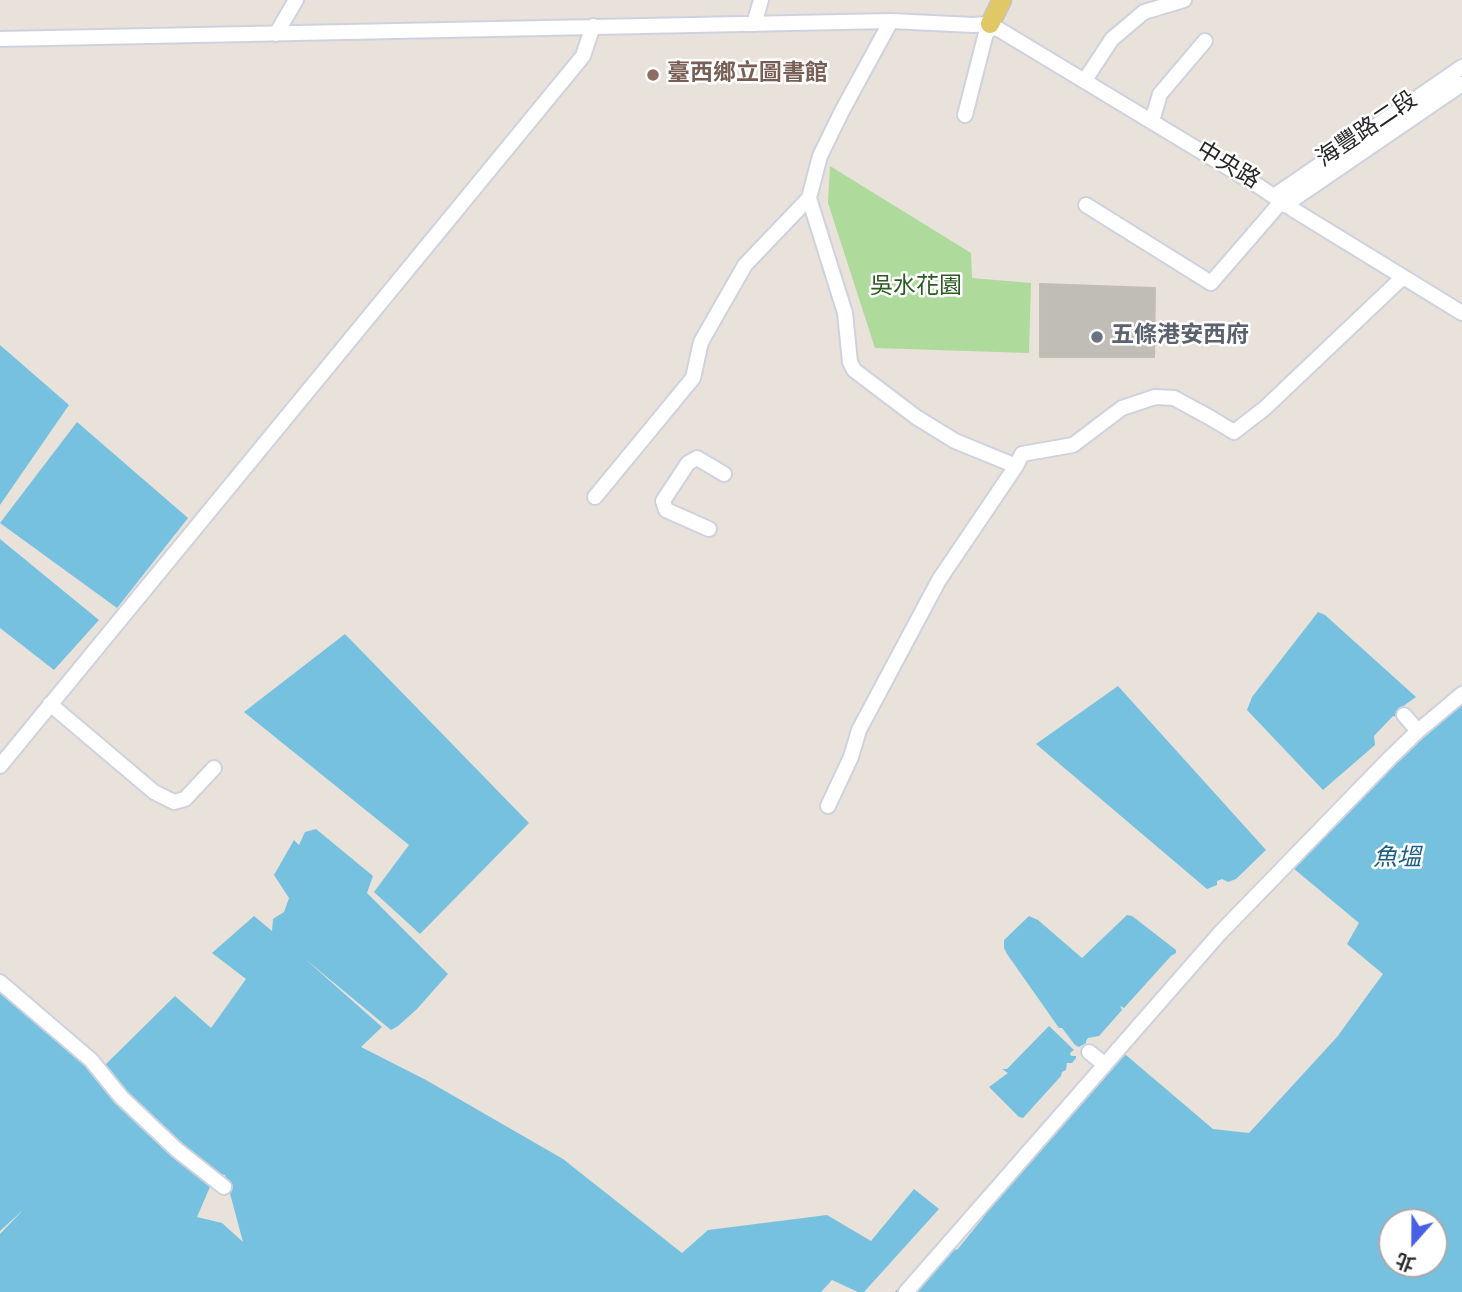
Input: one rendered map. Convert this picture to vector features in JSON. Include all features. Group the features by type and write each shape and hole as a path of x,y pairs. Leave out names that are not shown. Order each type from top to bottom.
{"main road":[{"path":"993,25 1002,0"}],"street":[{"path":"276,34 296,0"},
{"path":"754,24 761,0"},
{"path":"1085,80 1112,39 1144,12 1184,0"},
{"path":"0,39 891,21 993,25"},
{"path":"595,497 693,378 701,342 746,265 809,198 820,156 891,21"},
{"path":"965,115 986,33 993,25"},
{"name":"中央路","path":"993,25 1462,313"},
{"path":"0,766 583,56 593,26"},
{"path":"1152,121 1160,94 1205,41"},
{"name":"海豐路二段","path":"1280,201 1462,67"},
{"name":"海豐路二段","path":"1280,201 1462,84"},
{"path":"809,198 845,313 850,362 854,370 916,417 955,441 1016,466"},
{"path":"1086,205 1211,283 1280,201"},
{"path":"828,806 859,730 939,580 1022,454 1073,445 1122,408 1155,397 1174,398 1234,432 1265,408 1403,277"},
{"path":"709,529 666,510 663,500 688,463 697,458 724,474"},
{"path":"906,1292 1220,933 1390,758 1462,694"},
{"path":"50,704 154,792 174,802 185,799 214,768"},
{"path":"1404,715 1418,731"},
{"path":"0,982 91,1060 121,1097 177,1150 224,1187"},
{"path":"1089,1052 1104,1064"}],"green space":[{"name":"吳水花園","path":"830,166 971,253 972,278 1031,283 1029,353 875,348 828,203"}],"water":[{"path":"0,345 69,405 0,505"},
{"path":"77,422 188,518 117,608 0,523"},
{"path":"0,539 99,620 54,670 0,628"},
{"path":"1318,612 1325,615 1416,697 1402,707 1397,717 1393,716 1374,736 1375,745 1323,790 1247,710 1252,697"},
{"path":"345,634 529,823 420,934 374,892 409,845 244,712"},
{"path":"1118,686 1266,850 1236,879 1228,882 1222,879 1217,881 1217,885 1207,889 1036,744"},
{"name":"魚塭","path":"1462,689 1462,1292 895,1292 940,1241 957,1250 983,1218 980,1216 992,1200 995,1203 997,1195 1000,1197 1015,1178 1011,1165 1113,1044 1213,1129 1249,1133 1337,1037 1383,974 1347,944 1359,923 1287,863"},
{"path":"316,829 373,876 367,893 448,974 417,1009 391,1030 304,958 382,1027 361,1047 426,1080 563,1159 682,1253 708,1230 827,1215 871,1241 914,1189 939,1209 864,1292 858,1292 832,1280 821,1292 0,1292 0,1234 23,1210 0,1231 0,990 126,1101 103,1067 175,996 211,1028 246,979 212,953 254,916 272,931 273,919 284,912 289,898 274,875 294,840 299,845 305,832","holes":["216,1173 225,1175 243,1242 222,1223 197,1217"]},
{"path":"1127,915 1176,950 1176,953 1124,1008 1120,1006 1122,1010 1099,1036 1088,1038 1086,1043 1079,1047 1059,1028 1007,954 1004,940 1029,916 1038,920 1082,958"},
{"path":"1049,1026 1074,1050 1070,1053 1076,1058 1072,1063 1067,1063 1066,1070 1023,1118 1019,1117 989,1087 1008,1073 1002,1069 1007,1069"}],"building":[{"name":"五條港安西府","path":"1040,284 1155,288 1154,357 1040,357"}],"place":[{"name":"臺西鄉立圖書館","path":"653,75"},
{"name":"五條港安西府","path":"1097,337"}]}
